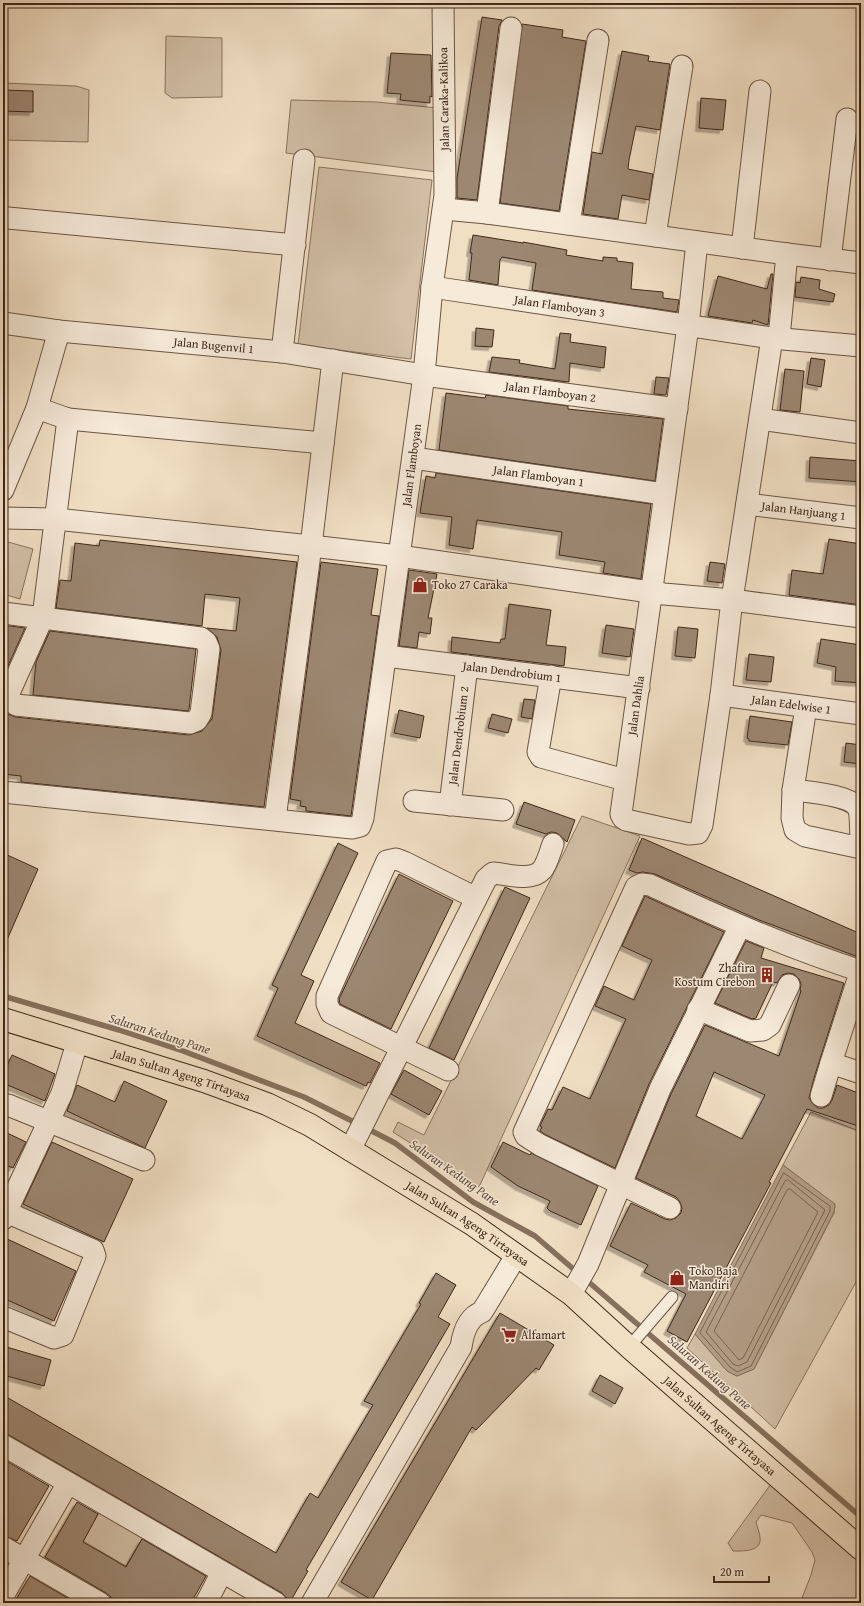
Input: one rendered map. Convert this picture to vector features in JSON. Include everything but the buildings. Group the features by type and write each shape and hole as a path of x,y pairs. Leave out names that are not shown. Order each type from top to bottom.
{"main road":[{"name":"Jalan Sultan Ageng Tirtayasa","path":"3,1019 204,1081 260,1101 310,1126 353,1144 472,1224 516,1256 574,1288 632,1344 861,1549"}],"street":[{"name":"Jalan Caraka-Kalikoa","path":"432,287 445,202 443,3"},
{"path":"487,213 512,28"},
{"path":"569,224 598,40"},
{"path":"655,236 682,66"},
{"path":"742,248 760,91"},
{"path":"830,260 847,119"},
{"path":"282,352 304,160"},
{"path":"445,202 487,213 861,263"},
{"path":"3,219 8,218 295,245"},
{"name":"Jalan Dahlia","path":"698,242 677,409 625,780 622,814 623,818 689,834 698,833 702,825 721,695"},
{"path":"721,695 732,600 760,419 775,338 787,254"},
{"name":"Jalan Flamboyan 3","path":"432,287 775,338 861,346"},
{"name":"Jalan Flamboyan","path":"276,819 352,828 360,826 363,818 424,375 432,287"},
{"name":"Jalan Bugenvil 1","path":"3,323 59,331 282,352 424,375"},
{"path":"3,490 37,408 59,331"},
{"path":"3,792 276,819 312,546 333,360"},
{"name":"Jalan Flamboyan 2","path":"424,375 677,409"},
{"path":"37,408 68,419 324,443"},
{"path":"3,613 44,617 201,638 206,642 209,649 201,713 197,720 190,724 16,706 10,700 9,693 44,617 68,419"},
{"path":"760,419 861,433"},
{"name":"Jalan Flamboyan 1","path":"413,458 664,494"},
{"name":"Jalan Hanjuang 1","path":"747,504 861,518"},
{"path":"3,518 56,519 399,556 652,592 732,600 861,617"},
{"name":"Jalan Dendrobium 1","path":"386,656 638,688"},
{"name":"Jalan Dendrobium 2","path":"450,805 467,666"},
{"path":"551,676 538,752 541,757 625,780"},
{"name":"Jalan Edelwise 1","path":"721,695 861,714"},
{"path":"806,707 794,790 792,818 795,830 805,836 861,848"},
{"path":"794,790 842,798 854,802 859,810 861,835"},
{"path":"414,801 503,810"},
{"path":"353,1144 486,879 493,873 529,877 536,874 543,870 553,844"},
{"path":"448,1070 332,1012 327,1004 327,996 388,861 396,859 404,862 476,898"},
{"path":"670,1208 540,1145 526,1136 524,1127 636,887 642,884 650,885 740,926 814,956 861,970 821,1096"},
{"path":"574,1288 588,1264 660,1089 740,926"},
{"path":"698,1009 750,1031 763,1030 770,1025 788,985"},
{"path":"3,1317 54,1338 63,1335 95,1256 93,1250 5,1215 50,1122 62,1093 77,1043"},
{"path":"831,1063 861,1073"},
{"path":"8,1105 144,1160"},
{"path":"312,1603 461,1347 463,1334 470,1321 474,1315 482,1312 516,1256"},
{"path":"3,1445 276,1603"},
{"path":"3,1596 68,1483"},
{"path":"3,1547 100,1603"},
{"path":"206,1603 222,1572"}],"lane":[{"path":"632,1344 672,1297"}],"shaded area":[{"path":"166,36 222,38 222,97 172,98 165,93"},
{"path":"3,83 76,86 89,90 88,142 3,140"},
{"path":"291,100 376,102 438,108 437,172 286,153"},
{"path":"319,167 432,180 411,359 298,345"},
{"path":"8,542 33,549 20,599 3,594 3,562"},
{"path":"582,816 640,836 479,1187 393,1132 398,1122 424,1135"},
{"path":"811,1112 861,1132 861,1273 775,1429 687,1348 695,1334 727,1371 737,1376 754,1369 834,1213 835,1205 783,1165"},
{"path":"771,1484 861,1562 861,1603 800,1603 815,1560 812,1552 792,1523 761,1515 756,1522 760,1536 760,1543 758,1546 751,1550 733,1551 728,1543"},
{"path":"100,1511 144,1536 126,1566 83,1541"}],"water":[{"path":"783,1165 835,1204 834,1212 754,1369 737,1376 727,1371 695,1334"}],"waterway":[{"name":"Saluran Kedung Pane","path":"3,996 119,1030 183,1051 304,1097 358,1124"},
{"name":"Saluran Kedung Pane","path":"366,1128 395,1143 473,1202 535,1236 578,1273"},
{"name":"Saluran Kedung Pane","path":"584,1278 861,1517"}],"place":[{"name":"Toko 27 Caraka","path":"420,585"},
{"name":"Zhafira Kostum Cirebon","path":"767,975"},
{"name":"Toko Baja Mandiri","path":"677,1278"},
{"name":"Alfamart","path":"509,1335"}]}
